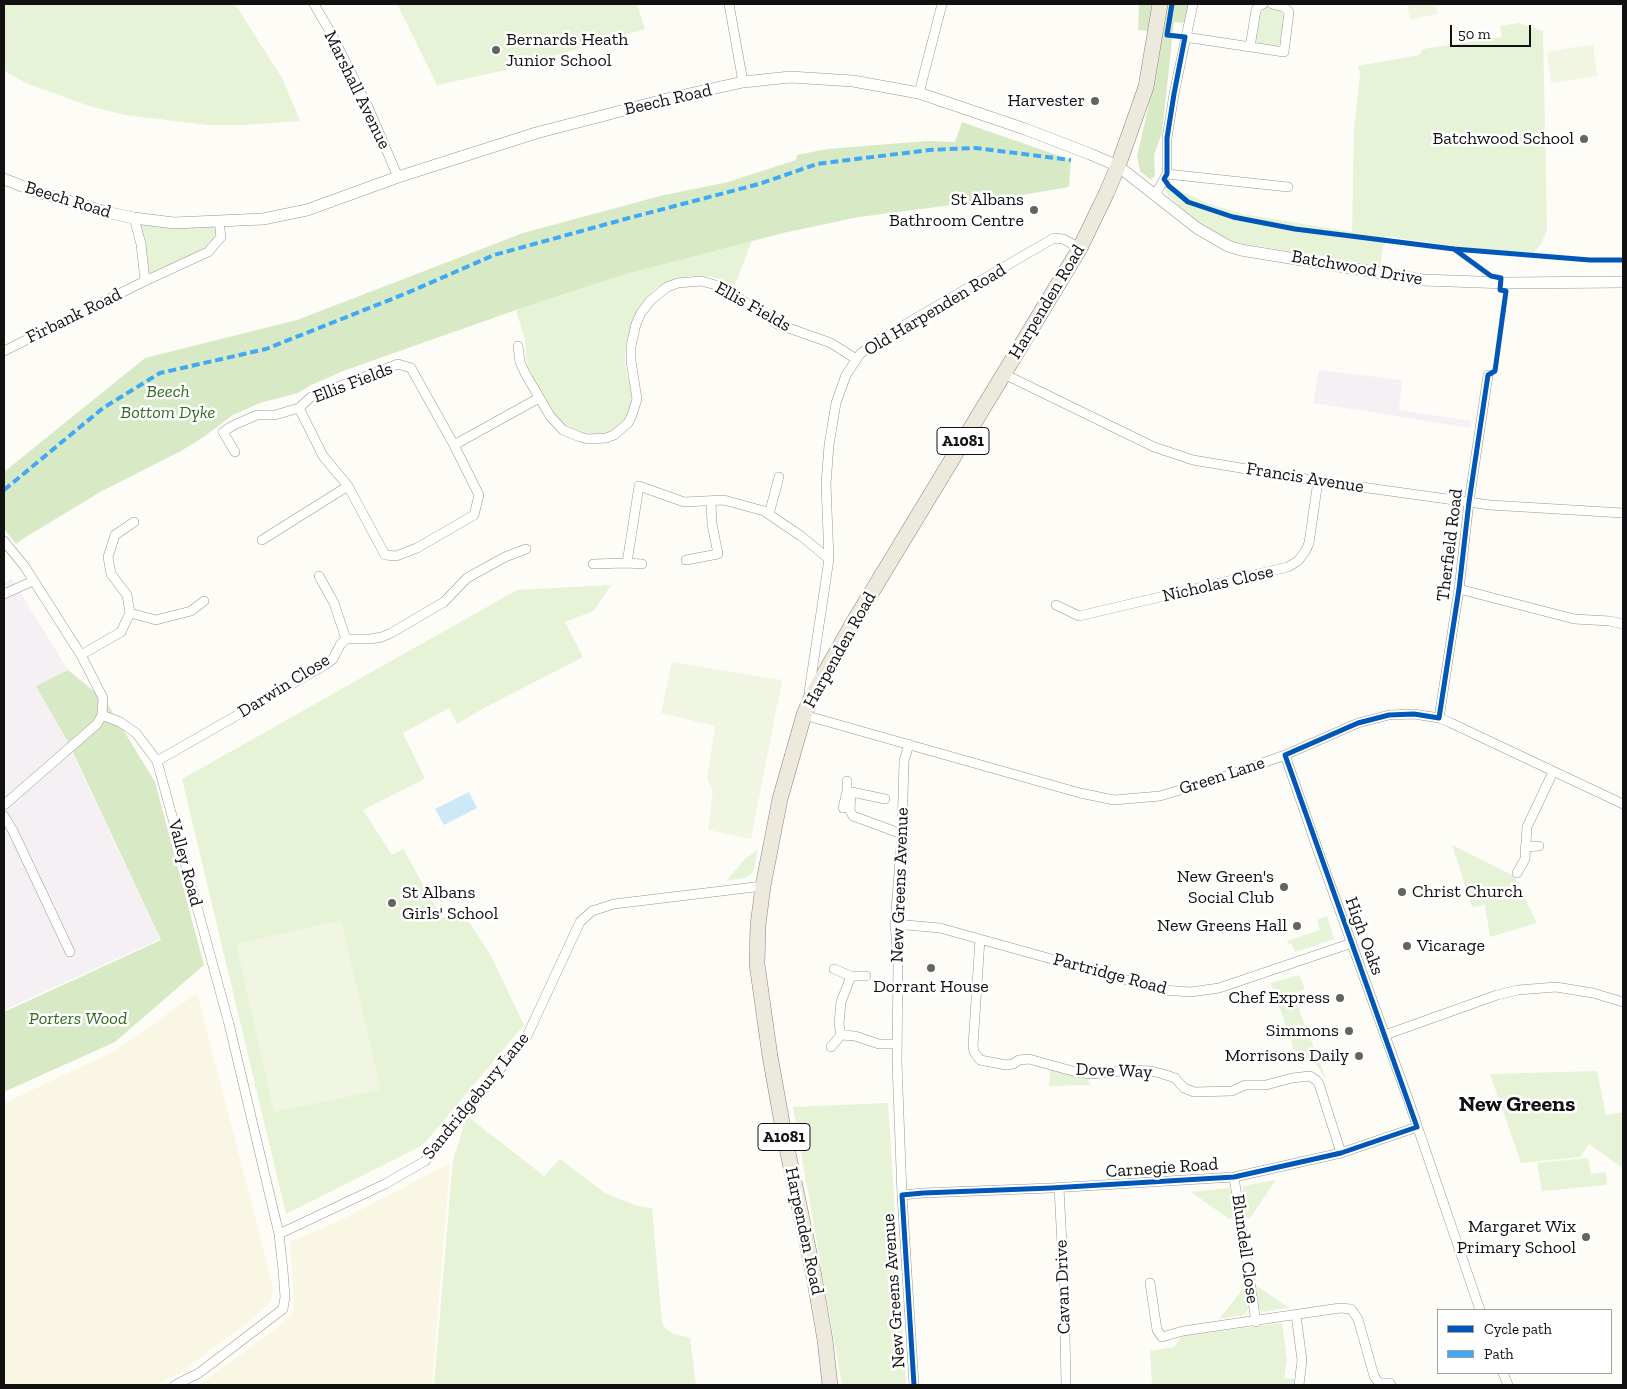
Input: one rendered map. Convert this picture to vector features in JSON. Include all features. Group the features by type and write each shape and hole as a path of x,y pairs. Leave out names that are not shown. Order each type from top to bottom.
{"main road":[{"name":"Harpenden Road","path":"830,1385 825,1340 768,1047 758,964 758,925 763,886 780,799 804,715 814,694 853,623 1080,248 1118,166 1146,87 1160,4"}],"street":[{"name":"Marshall Avenue","path":"314,4 332,35 368,107 398,178"},
{"path":"729,4 743,82"},
{"path":"919,93 942,4"},
{"path":"1155,194 1167,174 1167,138 1185,37 1193,4"},
{"path":"1250,47 1256,10 1263,4"},
{"path":"1185,37 1284,52 1289,12 1284,7 1272,4"},
{"name":"Beech Road","path":"4,179 37,192 134,218 174,223 263,219 307,210 536,133 671,98 743,82 790,77 853,81 919,93 1025,129 1118,166"},
{"name":"Batchwood Drive","path":"1118,166 1197,228 1228,246 1241,250 1423,280 1507,283 1623,282"},
{"path":"1167,174 1288,187"},
{"name":"Beech Road","path":"134,218 141,244 145,281"},
{"path":"145,281 208,252 221,237 219,221"},
{"name":"Old Harpenden Road","path":"809,692 829,559 826,484 831,425 840,389 846,375 860,354 880,339 1054,238 1063,239 1080,248"},
{"name":"Firbank Road","path":"4,351 145,281"},
{"name":"Ellis Fields","path":"518,346 522,368 550,416 563,430 580,438 588,439 606,438 622,430 628,424 637,399 631,361 631,346 639,318 646,306 657,294 668,287 689,281 710,282 723,287 777,324 831,343 856,359"},
{"name":"Ellis Fields","path":"235,452 223,432 232,426 257,415 275,414 298,408 310,397 398,364 411,368 454,445 479,495 474,515 417,548 396,556 385,555 348,486 323,456 298,408"},
{"name":"Francis Avenue","path":"1004,374 1154,447 1193,460 1318,481 1490,505 1623,513"},
{"name":"Therfield Road","path":"1439,718 1459,590 1469,502 1488,375"},
{"path":"454,445 539,398"},
{"path":"769,514 779,477"},
{"name":"Nicholas Close","path":"1056,605 1079,616 1288,567 1298,561 1309,543 1318,481"},
{"path":"262,540 348,486"},
{"path":"627,563 638,486 684,502 724,500 764,511 801,536 829,559"},
{"path":"686,560 718,554 712,524 711,502"},
{"path":"81,655 121,632 130,613 127,595 111,574 108,557 115,536 134,522"},
{"path":"4,541 25,567 81,655 103,698 102,715 97,724 4,805"},
{"path":"346,639 382,637 391,633 444,602 467,578 526,549"},
{"path":"593,564 642,564"},
{"name":"Darwin Close","path":"157,761 333,659 340,645 346,639 334,603 319,576"},
{"path":"4,594 33,581"},
{"path":"1459,590 1574,619 1610,621 1623,624"},
{"path":"130,613 156,620 191,611 204,601"},
{"name":"Green Lane","path":"804,715 1080,793 1114,800 1160,796 1286,755 1358,723 1389,715 1414,714 1439,718 1464,728 1623,804"},
{"name":"Valley Road","path":"102,715 120,722 136,733 157,761 229,1024 279,1234"},
{"name":"New Greens Avenue","path":"909,744 904,761 902,834 895,924 898,961 897,1063 902,1195 914,1385"},
{"name":"High Oaks","path":"1286,755 1480,1309"},
{"path":"1517,874 1525,859 1527,827 1553,772"},
{"path":"847,781 850,811 853,816 902,834"},
{"path":"849,792 884,799"},
{"path":"843,808 849,792"},
{"path":"4,816 13,831 70,952"},
{"path":"1525,847 1538,846"},
{"name":"Sandridgebury Lane","path":"279,1234 385,1184 425,1161 526,1036 580,922 592,911 614,904 763,886"},
{"name":"Partridge Road","path":"895,924 940,928 1163,990 1191,992 1219,988 1352,943"},
{"name":"Dove Way","path":"980,939 973,1046 974,1052 980,1060 1006,1065 1013,1064 1019,1060 1029,1059 1076,1072 1091,1074 1132,1070 1152,1071 1175,1078 1184,1088 1194,1092 1232,1091 1245,1085 1266,1085 1292,1078 1310,1076 1320,1084 1341,1153"},
{"path":"834,969 851,976 866,976"},
{"path":"842,1035 839,1024 841,1002 851,976"},
{"path":"1385,1035 1497,995 1518,990 1556,987 1593,993 1623,1002"},
{"path":"842,1035 856,1036 879,1044 897,1044"},
{"path":"831,1047 842,1035"},
{"name":"Carnegie Road","path":"902,1195 1059,1188 1234,1177 1341,1153 1417,1126"},
{"name":"Blundell Close","path":"1234,1177 1256,1322"},
{"name":"Cavan Drive","path":"1059,1188 1064,1283 1066,1385"},
{"path":"175,1385 199,1373 282,1309 285,1297 279,1234"},
{"name":"Blundell Close","path":"1150,1283 1157,1330 1162,1337 1183,1332 1340,1308 1351,1309 1358,1319 1374,1376 1379,1383 1390,1383 1391,1385"},
{"path":"1296,1315 1302,1360 1299,1385"}],"shaded area":[{"path":"1319,370 1402,380 1399,410 1471,421 1471,428 1313,403"},
{"path":"12,579 68,670 37,686 69,746 160,939 4,1010 4,583"},
{"path":"197,993 272,1282 273,1293 271,1301 254,1318 184,1371 156,1385 4,1385 4,1103 115,1051"},
{"path":"450,1163 432,1385 199,1385 292,1315 294,1301 290,1242 345,1218"}],"green space":[{"path":"4,4 235,4 282,78 300,121 244,125 208,125 125,115 89,106 26,83 4,71"},
{"name":"Bernards Heath Junior School","path":"397,4 637,4 645,29 502,71 437,85"},
{"path":"1139,4 1152,4 1149,31 1138,30"},
{"path":"1167,4 1189,4 1186,23 1174,22 1162,133 1154,155 1155,175 1151,180 1140,171 1137,156 1155,78"},
{"path":"1407,4 1436,4 1438,14 1410,20"},
{"path":"1267,7 1278,9 1285,16 1282,42 1277,47 1259,45 1255,39 1258,20 1263,10"},
{"path":"1519,23 1543,31 1547,230 1541,244 1534,253 1459,247 1385,236 1380,267 1243,244 1226,239 1203,227 1166,193 1165,187 1167,183 1209,204 1243,214 1352,232 1354,129 1360,74 1358,66 1419,55 1423,49 1502,37 1500,26"},
{"path":"1593,44 1597,76 1551,83 1547,52"},
{"name":"Beech Bottom Dyke","path":"962,122 1071,160 1069,187 998,199 859,217 783,233 623,275 516,310 346,370 311,385 298,393 260,403 233,415 181,451 102,491 16,544 4,529 4,472 145,358 297,320 523,233 660,196 728,182 796,160 797,155 827,149 927,141 955,142"},
{"path":"134,218 219,221 221,237 208,252 145,281"},
{"path":"752,241 734,287 712,277 690,276 656,288 644,300 632,322 626,344 625,361 632,392 631,403 623,421 616,428 600,435 592,435 573,430 562,423 531,375 526,359 525,340 516,310 623,275"},
{"path":"611,585 594,611 565,622 583,657 457,724 449,708 403,733 425,779 363,810 392,855 403,849 442,918 461,910 490,954 524,1025 423,1145 286,1214 182,779 517,590"},
{"path":"672,662 782,680 751,839 708,830 713,791 707,779 715,726 661,713"},
{"name":"Porters Wood","path":"68,670 105,700 155,782 204,965 115,1042 4,1092 4,1012 161,940 70,746 36,686"},
{"path":"1452,845 1514,876 1537,923 1490,937 1485,905 1472,907"},
{"path":"758,849 754,869 751,874 744,878 726,881 743,861"},
{"path":"1327,916 1334,939 1295,952 1291,943 1288,944 1287,941 1320,930 1317,920"},
{"path":"341,920 381,1090 274,1112 236,944"},
{"path":"1299,975 1305,989 1297,992 1300,1001 1297,1004 1327,1081 1314,1061 1307,1062 1304,1051 1295,1052 1271,983"},
{"path":"1050,1070 1085,1075 1091,1085 1049,1086"},
{"path":"1597,1071 1606,1115 1623,1112 1623,1170 1589,1144 1580,1157 1521,1163 1490,1074"},
{"path":"888,1103 906,1385 842,1385 793,1107"},
{"path":"467,1116 544,1176 560,1159 605,1193 637,1206 652,1208 662,1323 666,1329 674,1334 690,1338 696,1385 434,1385 453,1160"},
{"path":"1588,1158 1591,1174 1606,1172 1607,1185 1542,1191 1537,1163"},
{"path":"1276,1180 1250,1218 1244,1218 1241,1195 1243,1186"},
{"path":"1229,1188 1233,1193 1236,1218 1229,1219 1191,1192"},
{"path":"1254,1284 1289,1308 1262,1312 1257,1306"},
{"path":"1246,1285 1249,1306 1246,1313 1219,1319"},
{"path":"1282,1323 1287,1360 1284,1378 1295,1379 1294,1385 1152,1385 1150,1351 1174,1347 1182,1336"}],"water":[{"path":"469,792 477,808 444,825 435,809"}],"marked path":[{"path":"4,490 103,408 160,373 266,349 407,293 494,255 759,184 817,164 929,150 975,148 1071,160"}],"cycle path":[{"path":"1172,4 1167,35 1185,37 1167,138 1167,174 1164,179 1169,186 1188,202 1233,217 1295,229 1454,249 1590,260 1623,260"},
{"path":"914,1385 902,1195 1234,1177 1341,1153 1417,1127 1285,755 1358,723 1389,715 1414,714 1439,718 1459,589 1469,502 1488,375 1495,371 1506,291 1500,290 1501,278 1491,276 1454,249"}],"place":[{"name":"Bernards Heath Junior School","path":"496,50"},
{"name":"Harvester","path":"1095,101"},
{"name":"Batchwood School","path":"1584,139"},
{"name":"St Albans Bathroom Centre","path":"1034,210"},
{"name":"New Green's Social Club","path":"1284,887"},
{"name":"Christ Church","path":"1402,892"},
{"name":"St Albans Girls' School","path":"392,903"},
{"name":"New Greens Hall","path":"1297,926"},
{"name":"Vicarage","path":"1407,946"},
{"name":"Dorrant House","path":"931,968"},
{"name":"Chef Express","path":"1340,998"},
{"name":"Simmons","path":"1349,1031"},
{"name":"Morrisons Daily","path":"1359,1056"},
{"name":"Margaret Wix Primary School","path":"1586,1237"}],"district":[{"name":"New Greens","path":"1517,1105"}]}
